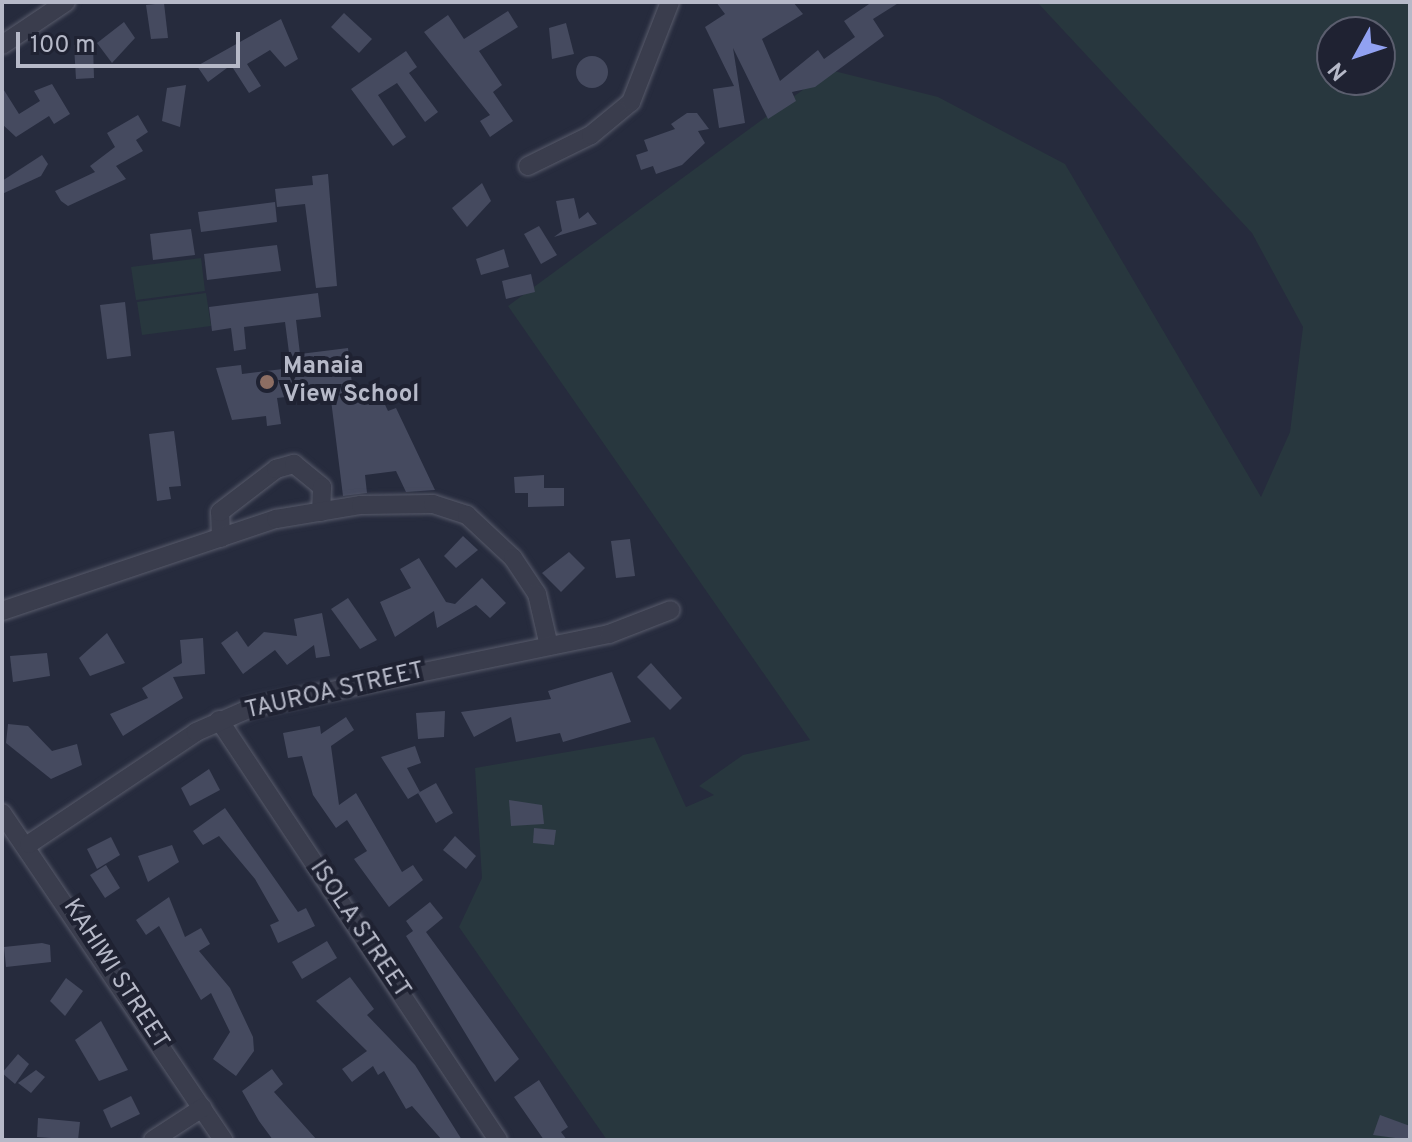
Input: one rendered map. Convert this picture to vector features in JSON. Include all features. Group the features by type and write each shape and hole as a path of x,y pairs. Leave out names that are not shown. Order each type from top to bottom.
{"street":[{"path":"2,45 66,2"},
{"path":"528,166 591,135 631,102 670,2"},
{"path":"221,538 220,512 294,464 322,487 321,512"},
{"path":"2,611 221,538 321,512 433,504 467,515 529,578 549,646"},
{"name":"TAUROA STREET","path":"29,844 219,720 609,634 671,610"},
{"name":"ISOLA STREET","path":"219,720 498,1140"},
{"name":"KAHIWI STREET","path":"2,813 29,844 223,1140"},
{"path":"153,1140 202,1108"}],"shaded area":[{"path":"1037,2 1410,2 1410,1132 1399,1128 1393,1140 607,1140 459,927 482,878 475,768 654,737 686,807 714,795 699,786 743,755 810,740 508,306 830,70 938,97 1065,164 1261,497 1290,432 1303,327 1252,233"},
{"path":"201,258 205,291 136,300 131,267"},
{"path":"206,293 211,326 142,335 137,302"}],"building":[{"path":"716,2 793,2 803,14 762,39 780,81 818,50 824,59 855,37 844,21 872,2 900,2 873,19 884,36 815,87 792,92 796,101 768,119 733,48 745,123 719,128 713,89 734,86 705,27 725,14"},
{"path":"164,3 168,38 151,39 146,5"},
{"path":"508,11 518,27 479,51 502,85 493,92 513,121 490,137 480,121 490,115 424,32 448,15 464,39"},
{"path":"344,13 372,39 359,53 331,27"},
{"path":"281,19 298,59 285,67 270,50 247,64 261,86 249,93 231,65 208,82 197,66"},
{"path":"124,22 135,38 112,63 97,43"},
{"path":"566,23 574,54 552,59 549,28"},
{"path":"93,44 94,78 76,79 74,45"},
{"path":"406,51 417,67 409,73 438,112 425,122 397,83 378,95 406,137 393,146 351,89"},
{"path":"592,56 603,61 608,72 603,83 592,88 581,83 576,72 581,61"},
{"path":"52,84 70,114 54,124 49,116 16,137 2,124 2,87 19,114 40,101 34,91"},
{"path":"186,85 180,127 162,121 167,88"},
{"path":"687,113 697,113 709,129 698,131 705,143 682,165 656,174 653,166 641,170 636,155 648,151 644,140 675,129 671,124"},
{"path":"138,115 148,132 136,140 143,151 116,166 126,179 68,206 61,201 55,191 95,172 90,166 115,147 107,133"},
{"path":"42,155 48,164 41,176 2,194 2,181"},
{"path":"328,174 337,286 316,288 305,204 277,207 275,189 313,185 312,176"},
{"path":"482,183 491,201 467,227 452,208"},
{"path":"574,198 579,219 588,212 597,224 554,237 562,231 556,201"},
{"path":"275,202 277,222 201,232 198,212"},
{"path":"539,226 557,255 541,264 524,234"},
{"path":"191,229 195,255 153,260 150,234"},
{"path":"277,245 281,271 207,280 204,254"},
{"path":"504,249 509,267 481,275 476,259"},
{"path":"531,274 535,292 506,299 502,281"},
{"path":"318,293 321,317 296,320 300,354 348,348 354,402 378,390 388,411 396,408 435,490 406,492 396,471 365,475 367,493 343,496 330,392 277,398 281,424 267,426 266,416 232,420 216,368 241,365 242,374 291,368 285,322 244,327 246,349 234,351 231,328 212,331 209,307"},
{"path":"125,302 131,356 107,359 100,305"},
{"path":"174,431 181,486 169,487 171,499 157,501 149,434"},
{"path":"544,475 544,488 564,488 564,506 528,507 528,493 515,493 514,477"},
{"path":"463,536 478,550 456,568 444,556"},
{"path":"630,539 635,576 616,578 611,541"},
{"path":"569,552 585,568 561,592 542,573"},
{"path":"419,558 446,602 455,604 482,578 506,603 490,618 476,605 437,628 434,611 395,637 380,602 411,588 400,569"},
{"path":"348,598 377,640 360,649 331,609"},
{"path":"322,613 330,656 316,658 314,645 287,665 275,650 243,674 221,643 237,631 248,647 264,632 297,636 294,619"},
{"path":"107,633 125,663 90,676 79,658"},
{"path":"203,638 205,674 173,677 183,698 123,736 110,714 148,698 142,688 182,663 180,640"},
{"path":"47,653 50,676 13,682 10,656"},
{"path":"651,663 682,698 670,710 637,677"},
{"path":"612,672 631,722 563,742 560,733 516,742 511,717 474,737 461,712 551,699 548,691"},
{"path":"445,711 444,737 418,739 416,713"},
{"path":"346,717 354,730 331,746 339,805 356,793 402,872 413,865 423,880 389,907 354,859 367,851 347,820 336,828 313,795 302,756 288,758 283,733 320,726 321,734"},
{"path":"8,724 28,726 52,751 77,744 82,765 51,779 6,743"},
{"path":"415,746 421,763 407,768 420,792 408,799 381,757"},
{"path":"209,769 220,790 190,806 181,788"},
{"path":"436,783 453,813 436,823 418,793"},
{"path":"509,800 542,805 544,824 511,826"},
{"path":"225,808 298,912 306,908 315,926 278,943 270,925 279,921 255,879 219,836 203,845 193,831"},
{"path":"534,828 556,830 554,845 533,843"},
{"path":"455,836 476,856 466,869 443,850"},
{"path":"111,837 120,855 97,869 87,849"},
{"path":"172,845 179,862 148,882 138,856"},
{"path":"106,865 120,888 105,898 90,875"},
{"path":"169,897 185,937 201,928 210,944 199,951 230,988 253,1037 254,1051 236,1076 213,1059 230,1032 211,993 201,1000 159,926 146,935 136,920"},
{"path":"430,902 443,918 426,932 519,1059 495,1082 406,936 413,931 406,921"},
{"path":"327,941 337,958 302,979 292,962"},
{"path":"50,945 51,962 6,967 4,947"},
{"path":"350,977 374,1009 367,1015 415,1065 462,1140 442,1140 412,1106 406,1109 384,1071 378,1075 373,1066 352,1082 342,1069 367,1051 316,1001"},
{"path":"66,978 83,991 65,1016 50,1001"},
{"path":"101,1021 128,1070 99,1081 75,1040"},
{"path":"18,1054 29,1064 15,1084 2,1073"},
{"path":"272,1069 283,1084 274,1092 317,1140 273,1140 259,1121 242,1091"},
{"path":"36,1070 45,1077 31,1093 18,1083"},
{"path":"539,1080 568,1127 561,1132 567,1140 544,1140 514,1097"},
{"path":"131,1096 140,1114 111,1128 103,1110"},
{"path":"1380,1115 1410,1126 1410,1140 1373,1135"},
{"path":"38,1118 80,1122 78,1140 37,1137"}],"place":[{"name":"Manaia View School","path":"267,382"}]}
